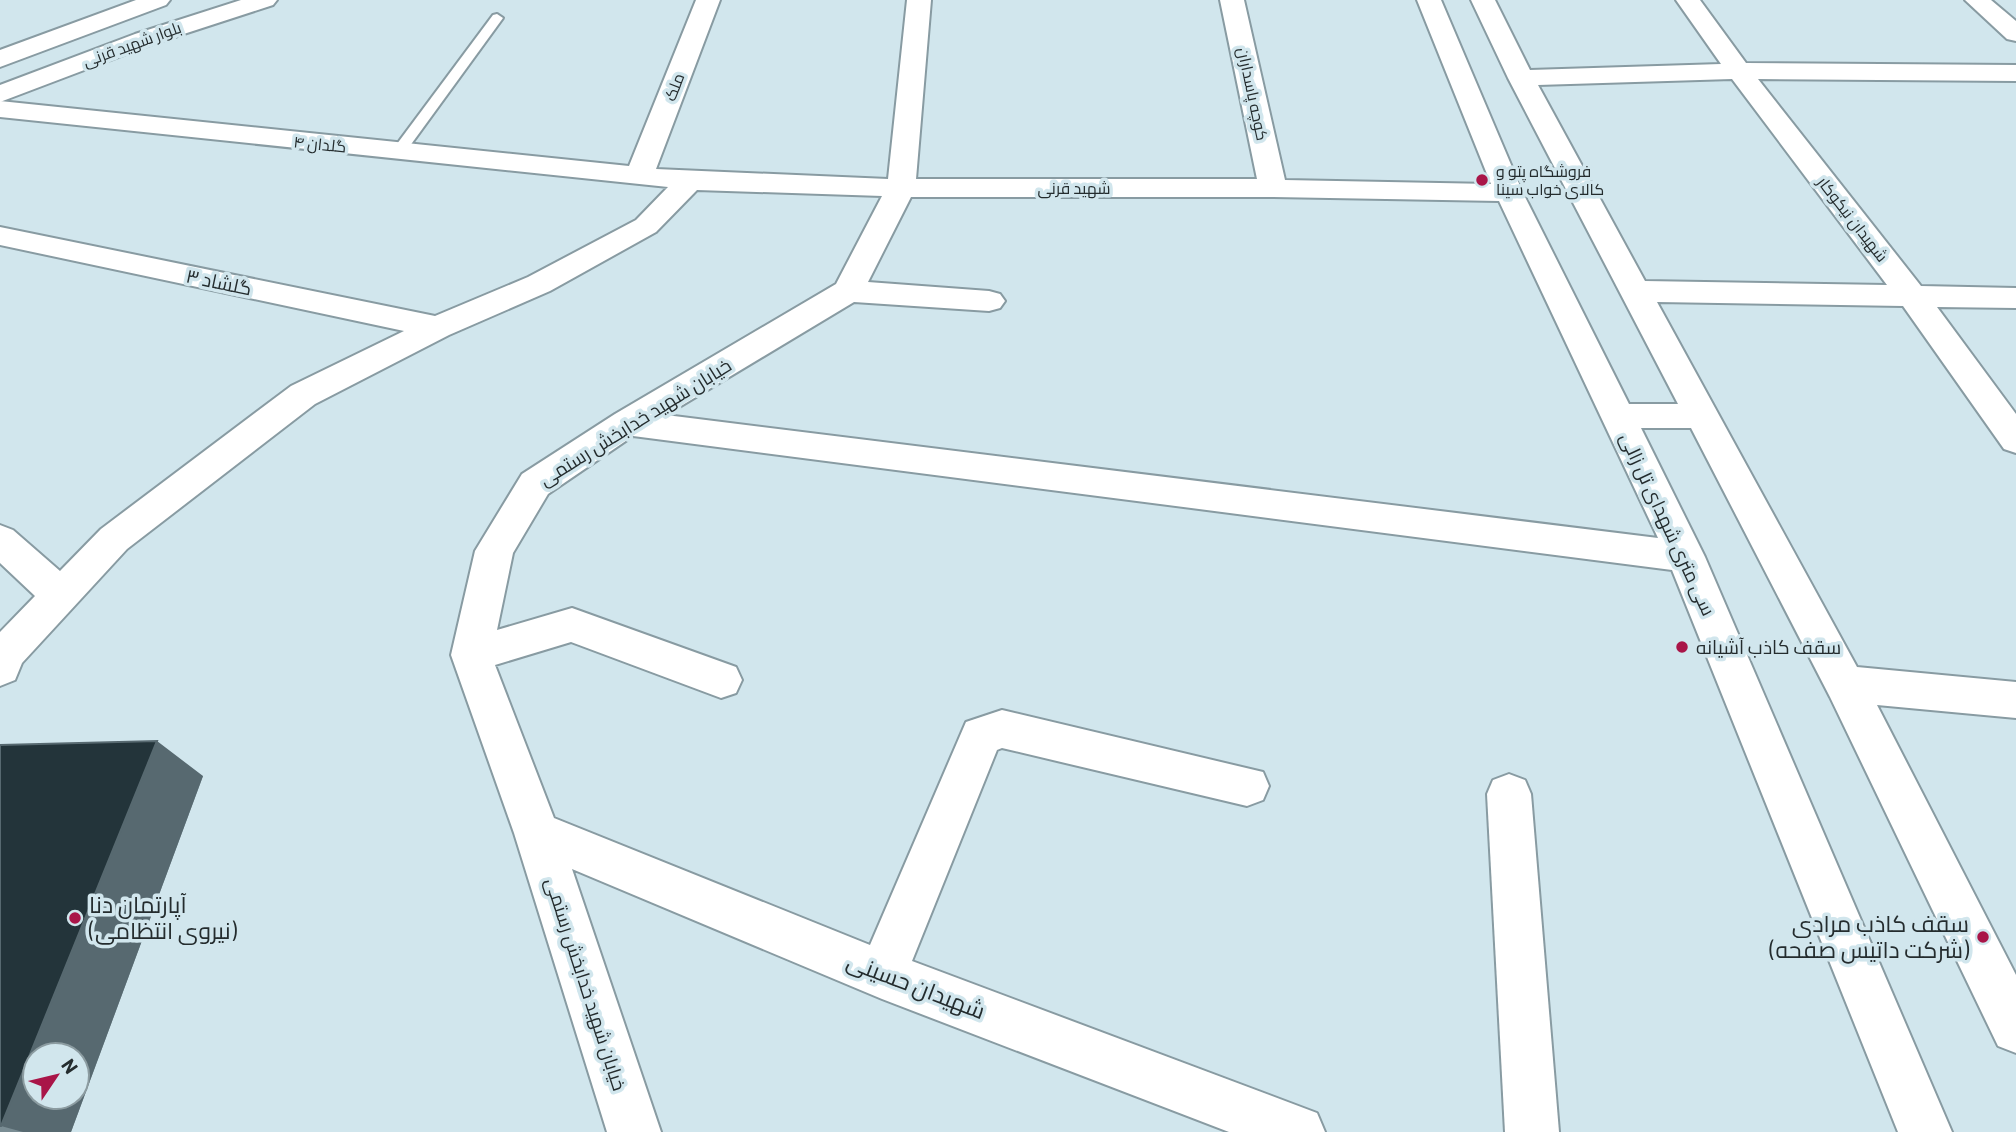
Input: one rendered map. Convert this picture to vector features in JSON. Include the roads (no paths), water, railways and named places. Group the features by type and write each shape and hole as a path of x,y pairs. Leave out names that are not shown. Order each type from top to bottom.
{"street":[{"name":"بلوار شهید قرنی","path":"0,59 158,0"},
{"name":"بلوار شهید قرنی","path":"0,94 145,38 265,0"},
{"name":"ملک","path":"640,175 708,0"},
{"path":"919,0 901,188 848,291 989,301"},
{"name":"کوچه پاسداران","path":"1233,0 1273,188"},
{"name":"شهیدان نیکوکار","path":"1688,0 1738,71 1912,296 2016,440"},
{"path":"1977,0 2016,34"},
{"path":"1430,1 1483,1 1521,78 1845,684 2016,1028"},
{"name":"سی متری شهدای تل زالی","path":"1430,1 1509,194 1686,558 1925,1132"},
{"path":"1521,78 1738,71 2016,73"},
{"name":"گلدان ۴","path":"0,109 640,175"},
{"name":"شهید قرنی","path":"640,175 690,181 901,188 1273,188 1509,194"},
{"path":"0,668 5,654 114,538 303,395 438,327 539,284 646,226 690,181"},
{"name":"گلشاد ۳","path":"0,236 438,327"},
{"name":"خیابان شهید خدابخش رستمی","path":"634,1132 537,833 471,655 494,551 535,484 626,423 848,291"},
{"path":"1636,291 2016,298"},
{"path":"1617,416 1702,416"},
{"path":"626,423 1686,558"},
{"path":"0,540 60,595"},
{"path":"471,655 572,625 720,680"},
{"path":"1845,684 2016,700"},
{"path":"882,974 981,736 1002,729 1247,786"},
{"path":"1509,794 1532,1132"},
{"name":"شهیدان حسینی","path":"537,833 882,974 1297,1132"}],"lane":[{"path":"399,151 497,18"}],"place":[{"name":"فروشگاه پتو و کالای خواب سینا","path":"1482,180"},
{"name":"سقف کاذب آشیانه","path":"1682,647"},
{"name":"آپارتمان دنا (نیروی انتظامی)","path":"75,918"},
{"name":"سقف کاذب مرادی (شرکت داتیس صفحه)","path":"1983,937"}]}
